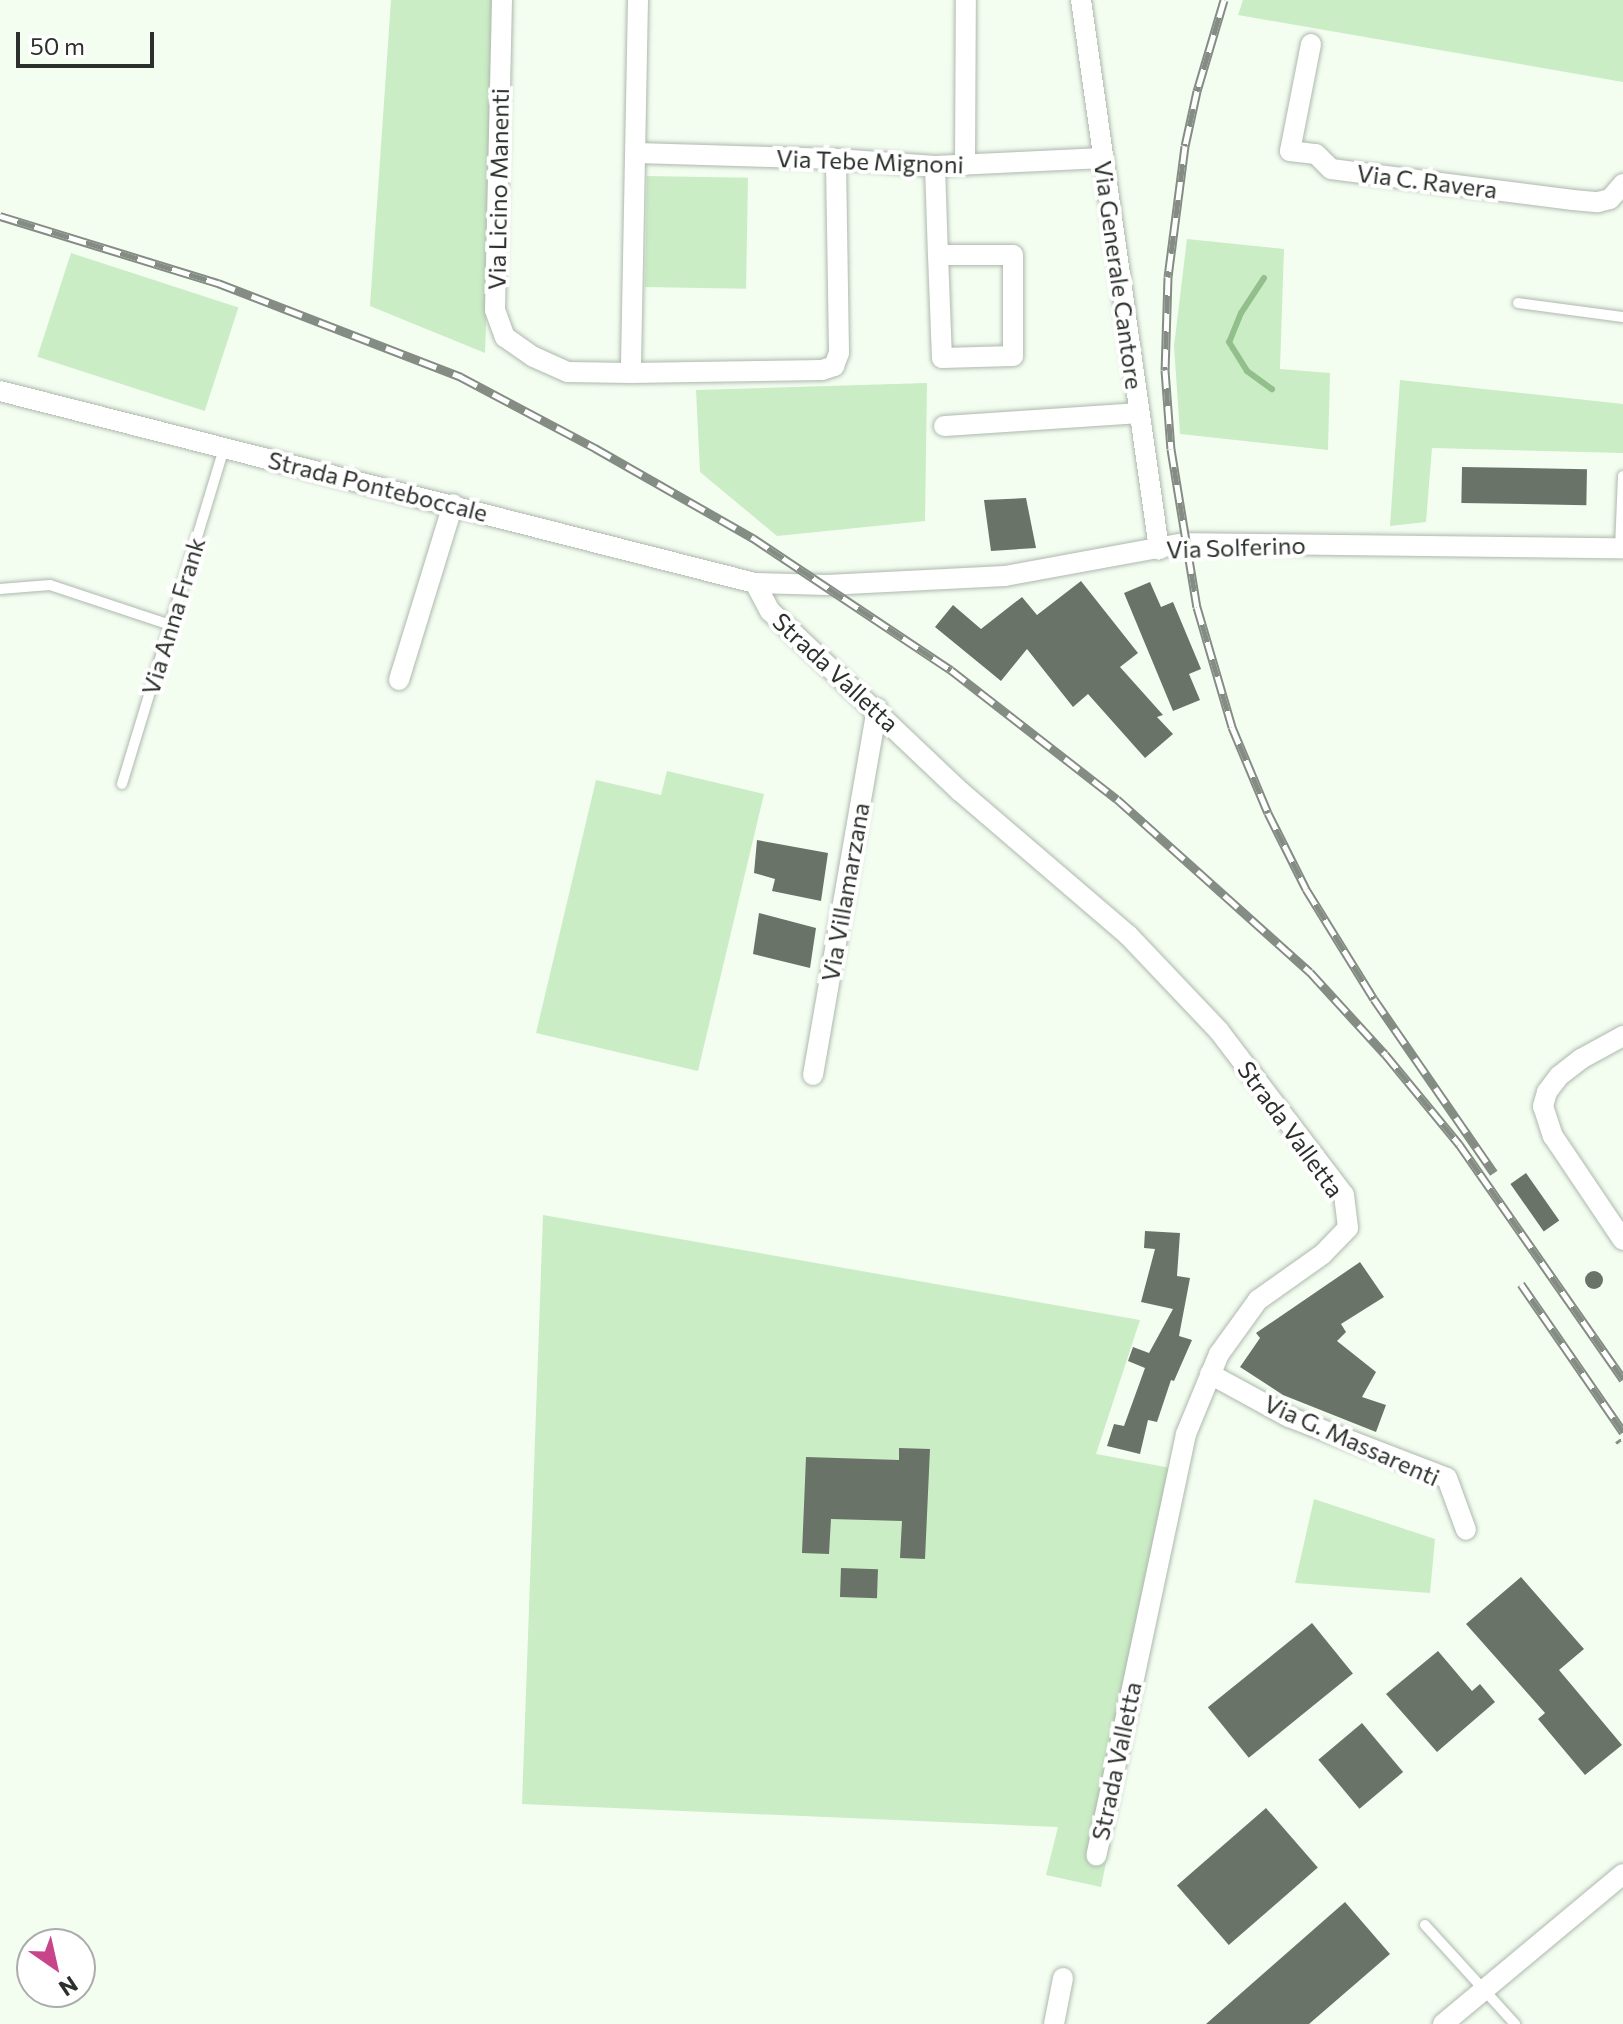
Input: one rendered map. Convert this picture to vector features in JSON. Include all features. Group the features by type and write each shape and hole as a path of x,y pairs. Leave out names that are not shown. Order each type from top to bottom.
{"street":[{"name":"Via Licino Manenti","path":"502,0 495,310 505,337 534,357 568,372 822,370 834,366 839,353 836,159"},
{"path":"631,373 638,0"},
{"path":"965,165 966,0"},
{"name":"Via Generale Cantore","path":"1081,0 1159,549"},
{"name":"Via C. Ravera","path":"1311,44 1290,151 1316,154 1331,169 1573,200 1598,202 1610,199 1623,184"},
{"name":"Via Tebe Mignoni","path":"637,153 836,159 935,166 1103,158"},
{"path":"935,166 938,255 942,358 1013,356 1013,255 938,255"},
{"name":"Strada Ponteboccale","path":"0,391 755,583"},
{"path":"944,426 1138,413"},
{"path":"399,680 453,504"},
{"name":"Via Solferino","path":"755,583 827,585 1005,576 1184,543 1622,548"},
{"name":"Strada Valletta","path":"755,583 770,611 877,709 961,792 1148,956 1219,1031 1344,1195 1348,1228 1323,1254 1258,1300 1219,1354 1186,1434 1096,1856"},
{"name":"Via Villamarzana","path":"813,1075 877,709"},
{"path":"1623,1036 1581,1059 1559,1076 1547,1092 1543,1106 1553,1136 1623,1240"},
{"name":"Via G. Massarenti","path":"1210,1374 1289,1417 1447,1478 1466,1530"},
{"path":"1443,2024 1623,1874"},
{"path":"1054,2024 1063,1978"}],"lane":[{"path":"1518,303 1623,317"},
{"name":"Via Anna Frank","path":"122,784 224,449"},
{"path":"1622,548 1623,476"},
{"path":"0,589 50,585 170,625"},
{"path":"1425,1925 1515,2024"}],"path":[{"path":"1616,1443 1623,1438"}],"green space":[{"path":"391,0 498,0 485,353 370,306"},
{"path":"1243,0 1623,0 1623,82 1238,15"},
{"path":"647,176 748,178 746,289 645,287"},
{"path":"1187,239 1284,249 1280,369 1330,373 1328,450 1180,434 1174,346"},
{"path":"71,253 238,307 205,411 37,357"},
{"path":"1400,380 1623,404 1623,453 1432,448 1426,522 1390,526"},
{"path":"927,383 925,521 777,536 700,472 696,390"},
{"path":"667,771 764,794 698,1071 536,1033 596,780 661,795"},
{"path":"543,1215 1140,1320 1096,1454 1187,1471 1101,1887 1046,1875 1058,1827 522,1804"},
{"path":"1314,1499 1435,1539 1430,1593 1295,1583"}],"building":[{"path":"1462,467 1587,469 1586,505 1461,503"},
{"path":"1026,498 1036,548 991,551 984,500"},
{"path":"1081,581 1138,653 1120,667 1163,715 1157,717 1173,734 1145,758 1088,694 1073,707 1027,649 1001,681 935,627 953,605 981,629 1022,597 1037,615"},
{"path":"1150,582 1161,607 1173,602 1201,669 1189,674 1200,700 1173,711 1124,593"},
{"path":"757,840 828,853 821,901 772,891 775,879 754,873"},
{"path":"759,913 816,928 810,968 753,954"},
{"path":"1526,1173 1559,1221 1544,1231 1510,1184"},
{"path":"1145,1231 1180,1233 1177,1276 1190,1278 1179,1336 1192,1340 1174,1381 1171,1380 1157,1422 1148,1420 1140,1454 1107,1446 1114,1424 1124,1426 1145,1368 1128,1361 1133,1347 1149,1353 1173,1309 1141,1302 1155,1249 1144,1248"},
{"path":"1360,1262 1384,1297 1341,1324 1346,1332 1337,1341 1376,1372 1362,1397 1386,1405 1376,1432 1283,1395 1240,1367 1260,1338 1256,1333"},
{"path":"1594,1271 1603,1280 1594,1289 1585,1280"},
{"path":"899,1448 930,1449 925,1559 900,1558 902,1521 831,1519 829,1554 802,1553 806,1457 899,1460"},
{"path":"841,1568 878,1569 877,1598 840,1597"},
{"path":"1521,1577 1584,1649 1559,1670 1622,1745 1585,1775 1538,1719 1545,1713 1466,1624"},
{"path":"1312,1623 1353,1674 1249,1758 1208,1707"},
{"path":"1438,1651 1472,1691 1480,1684 1495,1702 1437,1752 1386,1694"},
{"path":"1362,1723 1403,1772 1359,1809 1318,1760"},
{"path":"1266,1808 1318,1868 1229,1945 1177,1885"},
{"path":"1345,1902 1390,1954 1309,2024 1206,2024"}],"waterway":[{"path":"1264,278 1241,313 1229,342 1247,371 1272,389"}],"railway":[{"path":"1224,0 1197,91 1185,146 1168,277 1165,370 1171,449 1197,607 1232,727 1268,813 1306,889 1374,999 1494,1173"},
{"path":"0,216 218,283 461,377 595,448 753,538 951,670 1117,799 1310,972 1385,1054 1459,1144 1623,1379"},
{"path":"1521,1284 1623,1432"}]}
